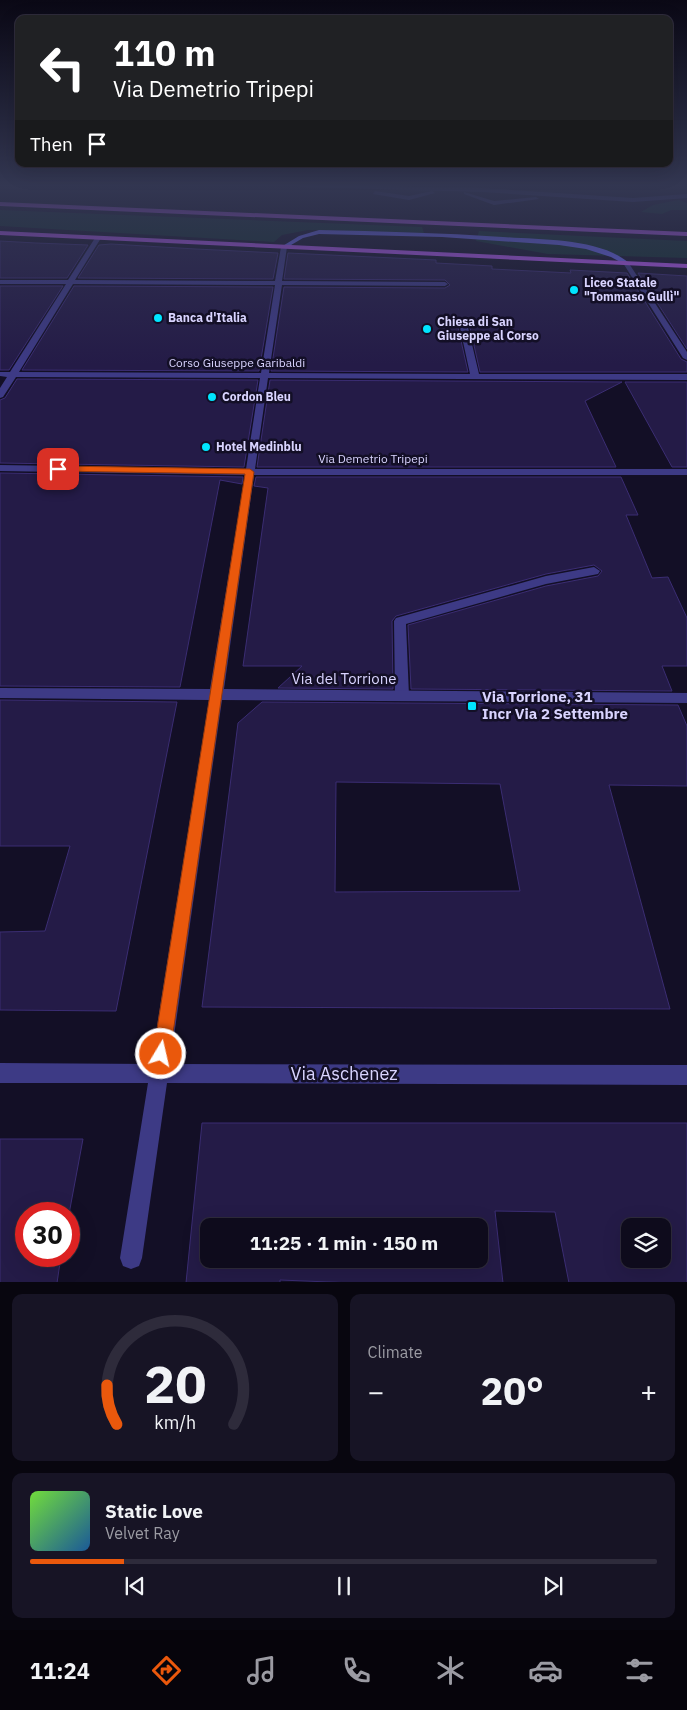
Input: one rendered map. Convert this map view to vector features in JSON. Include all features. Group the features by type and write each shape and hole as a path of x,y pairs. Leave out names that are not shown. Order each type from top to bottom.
{"main road":[{"path":"239,245 687,266"}],"street":[{"path":"0,395 94,245"},
{"path":"131,1258 264,375 284,247 288,245"},
{"path":"572,245 587,246 609,252 626,262 687,358"},
{"path":"0,282 445,284"},
{"path":"463,322 475,376"},
{"name":"Corso Giuseppe Garibaldi","path":"0,374 687,377"},
{"name":"Via Demetrio Tripepi","path":"0,468 250,472 687,472"},
{"path":"402,696 400,621 546,580 594,571"},
{"name":"Via del Torrione","path":"0,693 687,698"},
{"name":"Via Aschenez","path":"0,1073 687,1075"}],"green space":[{"path":"497,245 687,245 687,258 548,254"}],"building":[{"path":"0,245 88,245 67,278 0,278"},
{"path":"99,245 278,253 273,279 78,278"},
{"path":"288,253 436,260 436,263 492,266 492,269 571,273 570,270 627,273 681,359 687,362 687,372 480,372 469,323 464,319 457,323 468,372 271,371 284,287 445,288 450,285 445,280 284,279"},
{"path":"638,273 687,276 687,349"},
{"path":"0,286 63,286 9,370 0,370"},
{"path":"74,286 273,287 259,371 22,370"},
{"path":"17,379 258,380 244,467 0,463 0,400 5,398"},
{"path":"270,380 622,382 585,401 616,467 257,467"},
{"path":"625,382 687,382 687,467 672,467"},
{"path":"0,473 243,477 242,484 220,480 180,687 0,686"},
{"path":"256,477 621,477 638,515 626,515 652,578 668,577 687,618 687,666 662,666 672,691 411,689 408,625 546,586 598,576 602,571 594,565 546,574 396,616 392,621 393,689 278,688 302,666 243,666 268,488 254,486"},
{"path":"0,700 177,702 116,1011 0,1010 0,932 45,931 70,846 0,846"},
{"path":"262,702 678,705 687,726 687,786 609,785 670,1009 202,1007 238,723","holes":["336,782 500,784 520,891 335,892"]},
{"path":"202,1123 687,1123 687,1282 569,1282 555,1212 495,1211 503,1282 329,1282 280,1280 280,1282 186,1282"},
{"path":"0,1139 83,1139 71,1202 15,1202 15,1267 59,1267 57,1282 0,1282"}],"place":[{"name":"Liceo Statale \"Tommaso Gullì\"","path":"574,290"},
{"name":"Banca d'Italia","path":"158,318"},
{"name":"Chiesa di San Giuseppe al Corso","path":"427,329"},
{"name":"Cordon Bleu","path":"212,397"},
{"name":"Hotel Medinblu","path":"206,447"},
{"name":"Via Torrione, 31 Incr Via 2 Settembre","path":"472,706"}],"route":[{"path":"58,469 250,472 161,1054"}]}
